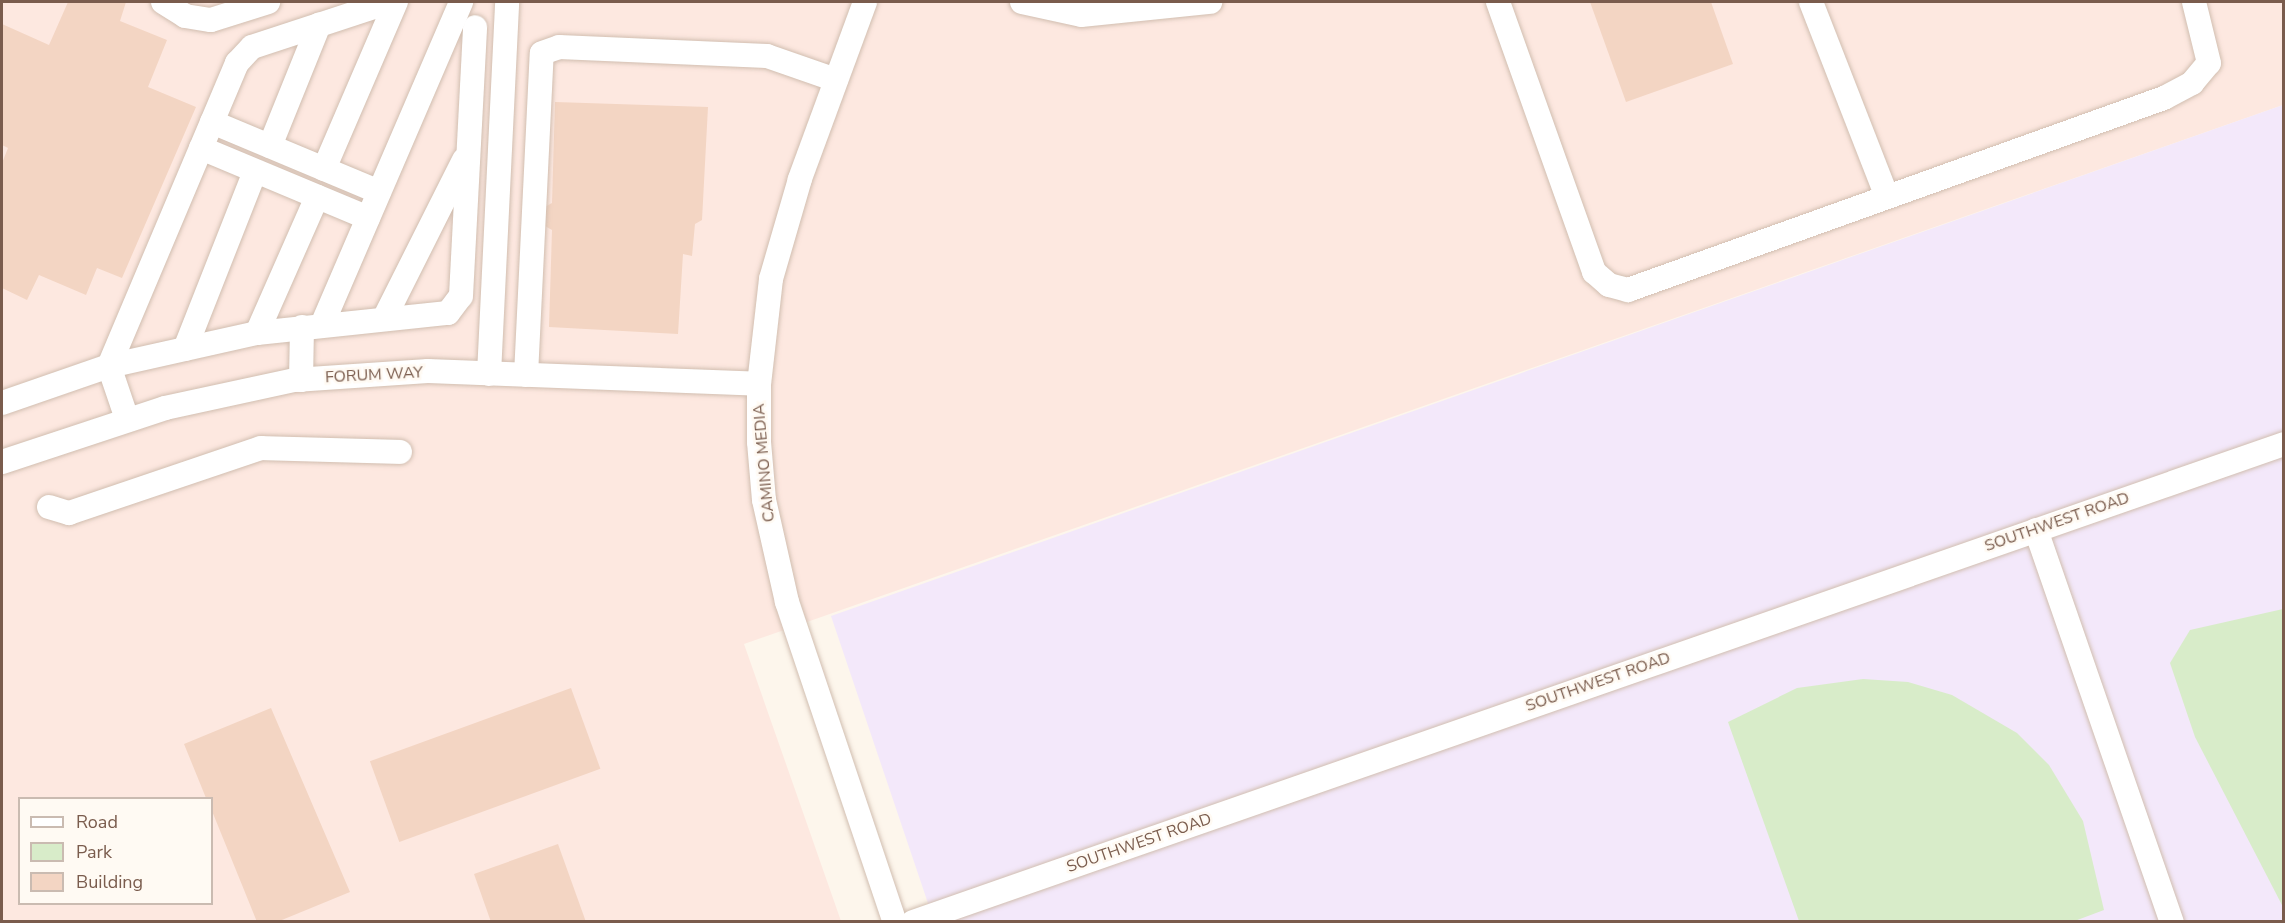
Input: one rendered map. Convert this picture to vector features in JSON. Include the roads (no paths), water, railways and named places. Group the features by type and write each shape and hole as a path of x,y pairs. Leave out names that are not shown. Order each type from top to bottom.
{"street":[{"path":"163,2 185,16 211,20 268,2"},
{"path":"127,419 110,366 237,63 252,47 389,2"},
{"path":"324,169 396,2"},
{"path":"2,403 110,366 257,333 448,313 461,296 475,27 464,2"},
{"path":"301,380 312,326 368,218 464,2"},
{"path":"489,374 507,2"},
{"name":"CAMINO MEDIA","path":"865,2 785,223 766,314 759,384 764,500 775,557 897,921"},
{"path":"1022,2 1081,15 1210,2"},
{"path":"1498,2 1577,230 1594,272 1609,285 1628,290 2164,98 2192,83 2209,63 2194,2"},
{"path":"1811,2 1887,197"},
{"path":"270,146 319,25"},
{"path":"475,27 505,31"},
{"path":"526,375 542,53 559,47 767,56 836,80"},
{"path":"212,122 379,192"},
{"path":"201,148 368,218"},
{"path":"384,319 467,153"},
{"path":"185,349 255,171"},
{"path":"257,333 317,197"},
{"name":"FORUM WAY","path":"2,462 127,419 301,380 395,372 759,384"},
{"name":"SOUTHWEST ROAD","path":"897,921 2283,444"},
{"path":"49,507 69,513 261,448 400,452"},
{"path":"2036,530 2172,921"}]}
